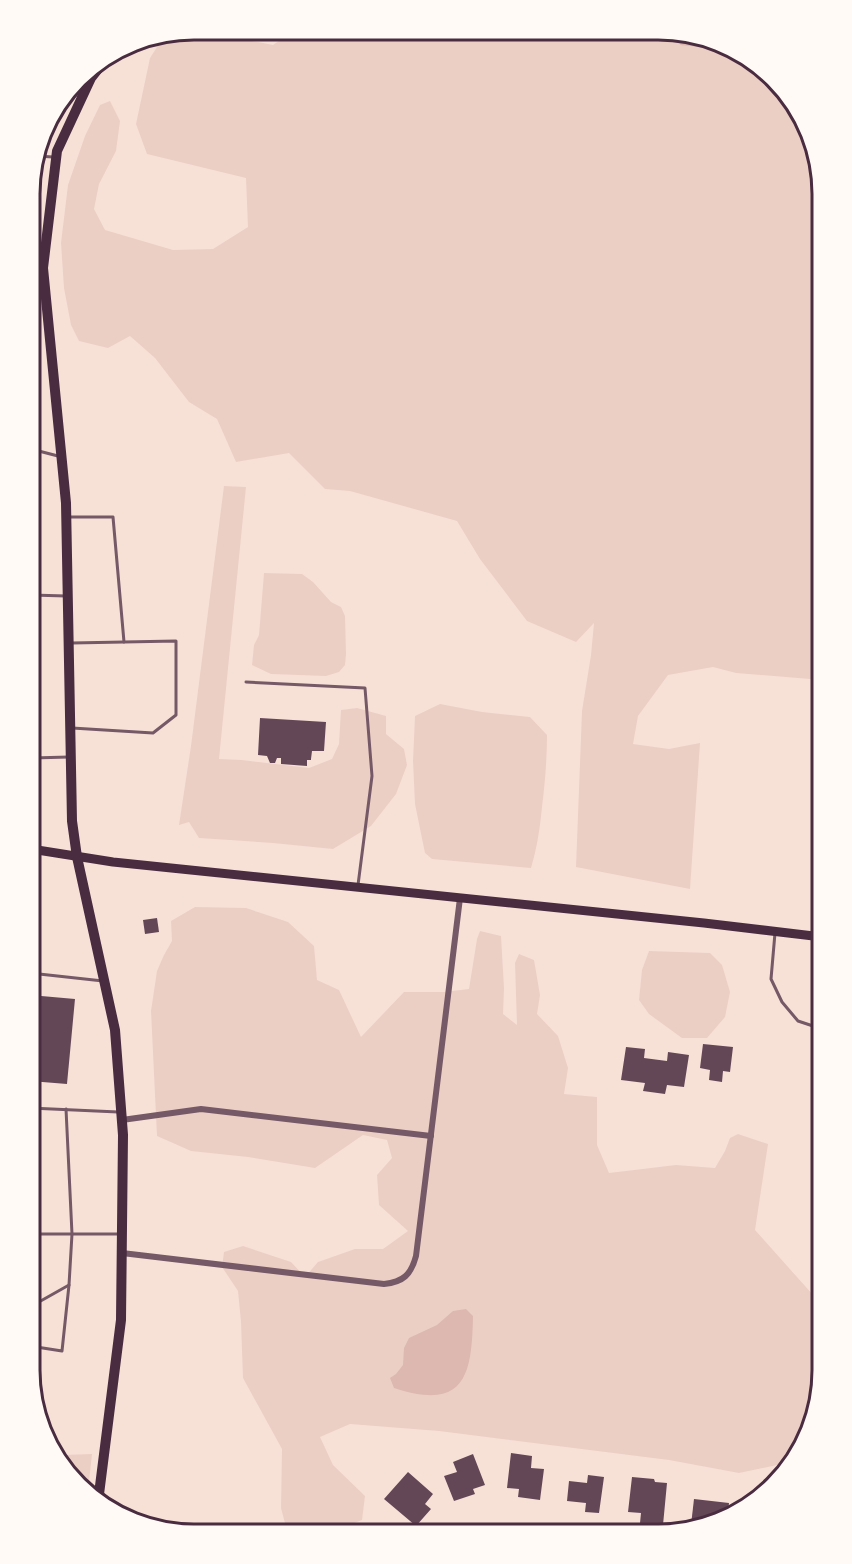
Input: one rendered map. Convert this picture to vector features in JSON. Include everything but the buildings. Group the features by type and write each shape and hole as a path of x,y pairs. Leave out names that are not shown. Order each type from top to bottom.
{"main road":[{"path":"88,84 57,151 43,268 66,517 72,821 77,856 115,1030 122,1116 121,1320 100,1491"},
{"path":"40,850 113,862 811,936"}],"street":[{"path":"122,1253 384,1284 395,1283 405,1277 413,1267 416,1256 460,898"},
{"path":"122,1116 201,1109 431,1136"}],"lane":[{"path":"46,156 56,157"},
{"path":"40,451 61,457"},
{"path":"66,517 113,517 124,642"},
{"path":"40,595 68,596"},
{"path":"69,644 176,641 176,715 153,733 70,728"},
{"path":"246,682 365,688 372,776 358,887"},
{"path":"40,758 71,757"},
{"path":"775,931 771,979 782,1002 798,1021 811,1025"},
{"path":"40,974 104,981"},
{"path":"40,1109 122,1116"},
{"path":"40,1348 62,1351 72,1234 66,1110"},
{"path":"40,1234 122,1234"},
{"path":"40,1301 69,1285"}],"shaded area":[{"path":"247,40 273,45 280,40 657,40 687,43 726,56 743,66 773,93 796,126 806,155 812,195 812,679 736,673 713,667 668,675 638,716 633,744 669,749 700,743 690,889 576,867 582,711 594,623 576,642 527,621 480,559 457,521 350,491 325,489 289,453 236,462 217,419 189,402 155,358 130,336 108,348 79,341 71,325 64,288 61,243 68,185 85,136 100,105 110,101 120,121 116,151 99,184 94,209 105,230 173,250 213,249 248,227 246,178 147,154 136,124 150,58 158,45 175,42"},
{"path":"224,486 246,487 219,759 309,768 332,759 339,744 341,710 357,708 386,716 386,734 404,749 407,765 396,794 371,826 333,849 199,838 189,822 179,825"},
{"path":"264,573 302,574 313,582 331,602 341,607 345,616 346,654 345,665 339,672 326,676 271,674 252,665 254,645 259,635"},
{"path":"440,704 482,712 530,717 547,735 546,771 540,823 531,868 432,859 425,853 415,804 413,761 415,716"},
{"path":"195,907 246,908 288,922 314,946 317,980 339,990 361,1037 404,992 444,992 469,989 480,931 501,936 503,1014 517,1025 515,963 519,954 534,960 540,995 537,1014 558,1036 568,1068 564,1094 597,1097 597,1145 609,1173 676,1165 715,1168 730,1138 738,1134 768,1144 755,1230 811,1293 810,1389 800,1428 780,1463 739,1473 669,1460 439,1431 350,1424 320,1437 333,1465 365,1496 362,1520 352,1524 285,1524 281,1508 282,1449 243,1378 238,1291 222,1267 224,1252 243,1246 291,1262 305,1277 318,1262 355,1249 383,1249 408,1231 379,1205 377,1175 392,1158 387,1140 363,1135 315,1168 191,1151 157,1136 151,1011 157,971 172,941 171,921"},
{"path":"649,951 710,953 722,965 730,992 725,1017 707,1038 682,1038 649,1014 639,1000 642,970"},
{"path":"466,1309 473,1316 472,1338 466,1372 459,1384 449,1391 436,1395 417,1394 394,1388 390,1378 403,1365 404,1348 409,1338 437,1325 453,1311"},
{"path":"92,1454 89,1481 79,1471 66,1455"}],"waterway":[{"path":"682,42 689,44"}]}
